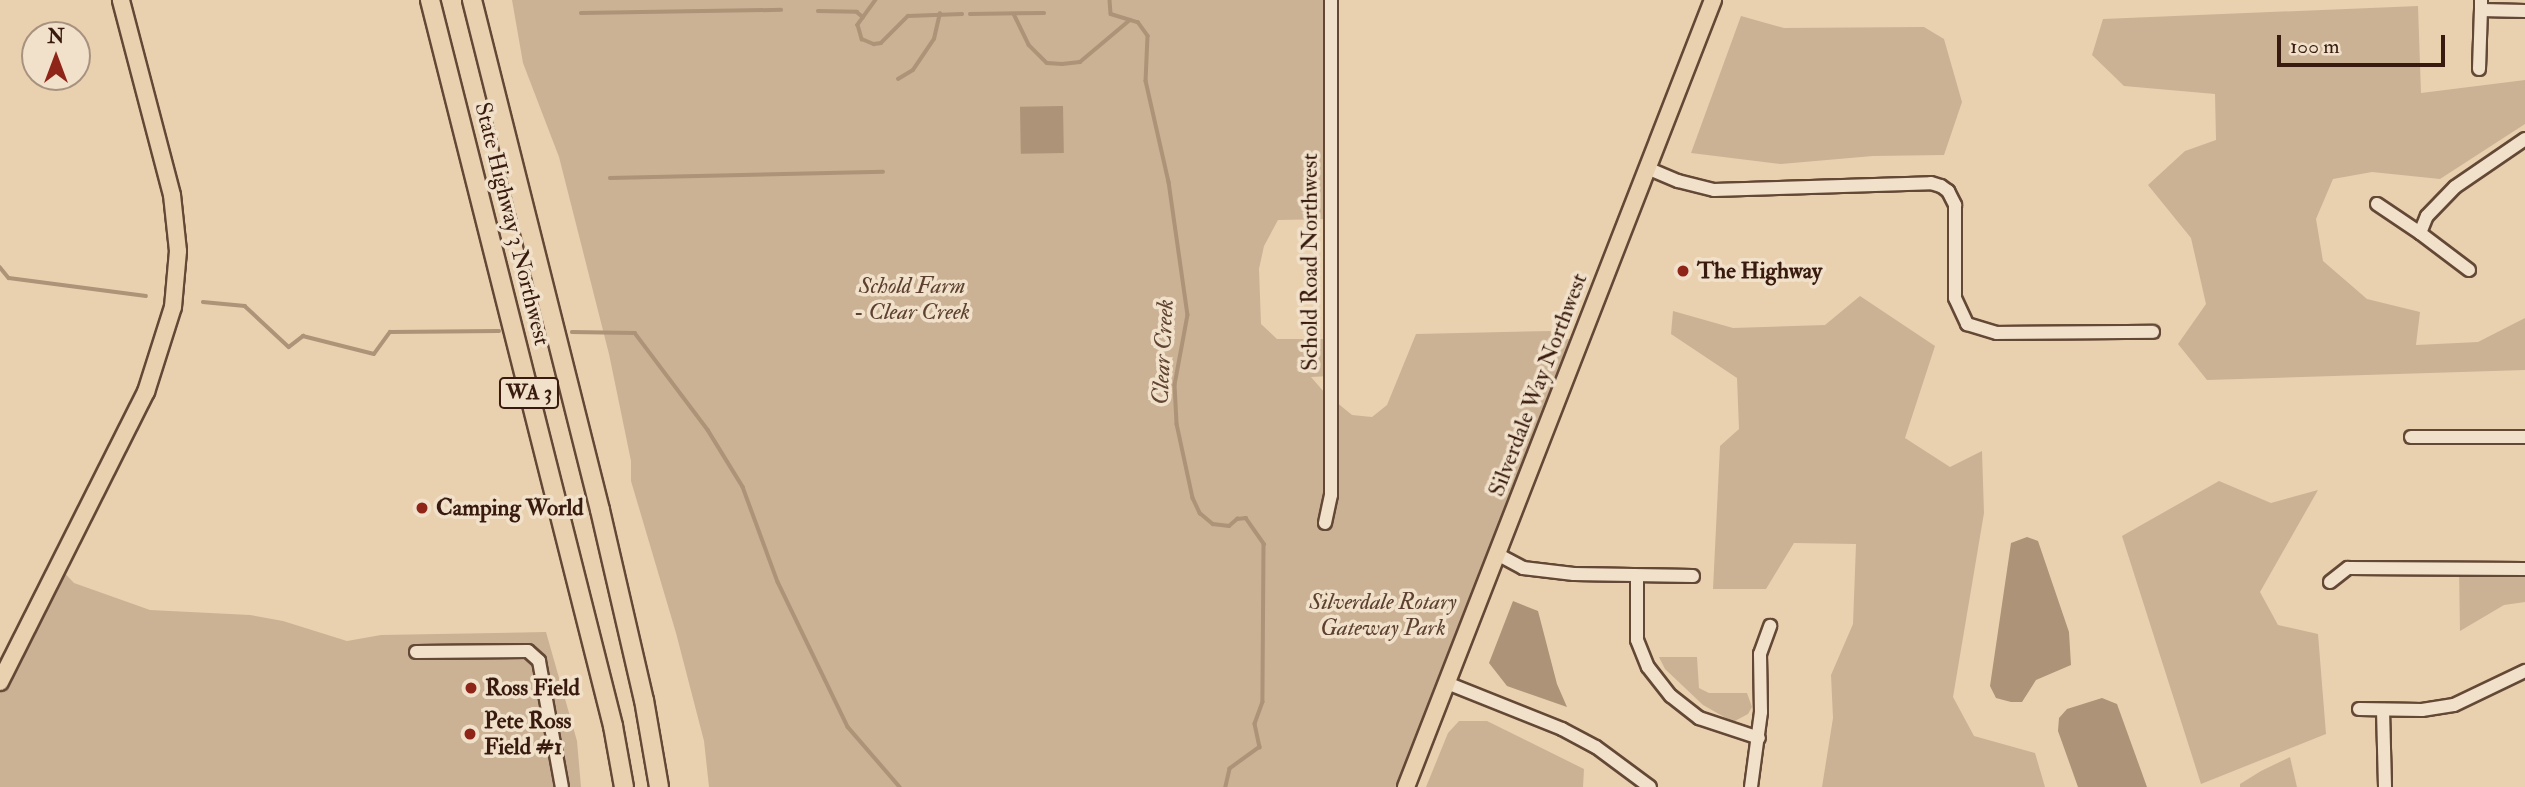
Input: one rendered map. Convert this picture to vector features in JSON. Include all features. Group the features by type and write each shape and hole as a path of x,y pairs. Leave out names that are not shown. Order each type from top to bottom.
{"highway":[{"name":"State Highway 3 Northwest","path":"430,0 613,726 624,787"},
{"name":"State Highway 3 Northwest","path":"472,0 600,510 644,700 659,787"}],"main road":[{"path":"0,682 146,392 173,307 178,251 172,195 121,0"},
{"name":"Silverdale Way Northwest","path":"1406,787 1713,0"}],"street":[{"name":"Schold Road Northwest","path":"1325,523 1331,495 1331,0"},
{"path":"2479,69 2481,5 2525,11"},
{"path":"2420,233 2427,216 2455,187 2525,139"},
{"path":"1647,168 1678,181 1714,190 1931,183 1941,186 1948,191 1955,205 1955,298 1967,324 1997,333 2153,332"},
{"path":"2377,204 2469,270"},
{"path":"2411,437 2525,437"},
{"path":"1497,554 1523,568 1574,574 1693,576"},
{"path":"2330,582 2348,568 2525,569"},
{"path":"1637,576 1637,640 1648,667 1671,696 1699,718 1759,738"},
{"path":"1751,787 1759,738 1760,654 1770,626"},
{"path":"416,652 528,651 539,661 562,787"},
{"path":"2359,709 2423,710 2454,705 2525,671"},
{"path":"1447,683 1562,729 1596,747 1650,787"},
{"path":"2383,710 2385,787"}],"green space":[{"name":"Schold Farm - Clear Creek","path":"512,0 1331,0 1331,219 1278,220 1264,246 1259,269 1261,324 1277,339 1330,339 1330,376 1311,377 1324,392 1352,415 1372,417 1387,405 1416,334 1551,331 1555,339 1580,339 1406,787 709,787 704,741 676,633 631,481 631,461 609,354 559,157 523,63"},
{"path":"2418,6 2421,93 2525,80 2525,124 2440,179 2372,172 2333,179 2316,219 2323,261 2367,299 2420,312 2416,345 2478,342 2525,318 2525,370 2207,380 2178,344 2206,304 2191,238 2148,185 2185,151 2216,140 2215,94 2124,86 2092,55 2103,19"},
{"path":"1741,16 1784,28 1924,27 1944,39 1962,102 1944,155 1873,156 1781,164 1691,153"},
{"path":"1860,296 1935,346 1905,438 1950,467 1982,451 1984,513 1953,697 1974,736 2035,753 2045,787 1822,787 1833,718 1831,675 1853,624 1856,544 1794,543 1766,589 1713,589 1720,446 1739,429 1737,378 1671,334 1673,311 1733,328 1825,325"},
{"path":"2219,481 2271,503 2318,490 2260,592 2278,625 2318,634 2326,734 2201,784 2122,536"},
{"path":"59,567 74,583 150,610 250,615 283,621 347,641 381,635 546,632 577,741 581,787 0,787 0,682"},
{"path":"2459,569 2525,569 2525,602 2504,605 2460,631"},
{"path":"1659,657 1697,657 1699,688 1709,693 1747,693 1752,707 1748,714 1733,722 1703,705 1665,669"},
{"path":"1459,721 1487,721 1584,769 1583,787 1426,787 1448,733"},
{"path":"2290,757 2297,787 2240,787 2240,784 2261,771"}],"shaded area":[{"path":"1063,106 1064,153 1021,154 1020,107"},
{"path":"2027,537 2038,541 2069,632 2071,665 2036,680 2022,702 2011,702 1996,698 1990,686 2011,543"},
{"path":"1513,601 1538,611 1557,684 1567,707 1507,686 1489,663"},
{"path":"2102,698 2117,704 2147,787 2078,787 2058,731 2059,718 2067,709"}],"waterway":[{"path":"876,0 858,25 862,39 874,44 881,43 908,16 962,14"},
{"name":"Clear Creek","path":"1110,0 1111,14 1138,22 1148,36 1146,81 1169,182 1188,315 1175,385 1177,424 1193,498 1200,513 1213,524 1229,526 1237,519 1246,518 1264,544 1263,702 1255,724 1260,747 1230,769 1226,787"},
{"path":"581,13 781,10"},
{"path":"818,11 857,12 863,17"},
{"path":"970,14 1044,13"},
{"path":"898,79 913,70 934,39 940,14"},
{"path":"1014,14 1029,45 1047,63 1062,64 1080,62 1130,20"},
{"path":"610,178 883,172"},
{"path":"0,267 9,278 146,296"},
{"path":"203,302 245,306 289,347 303,336 374,354 390,332 499,331"},
{"path":"572,332 635,333 708,430 743,487 778,582 848,727 900,787"}],"place":[{"name":"The Highway","path":"1683,271"},
{"name":"Camping World","path":"422,508"},
{"name":"Ross Field","path":"471,688"},
{"name":"Pete Ross Field #1","path":"470,734"}],"park label":[{"name":"Silverdale Rotary Gateway Park","path":"1383,615"}]}
